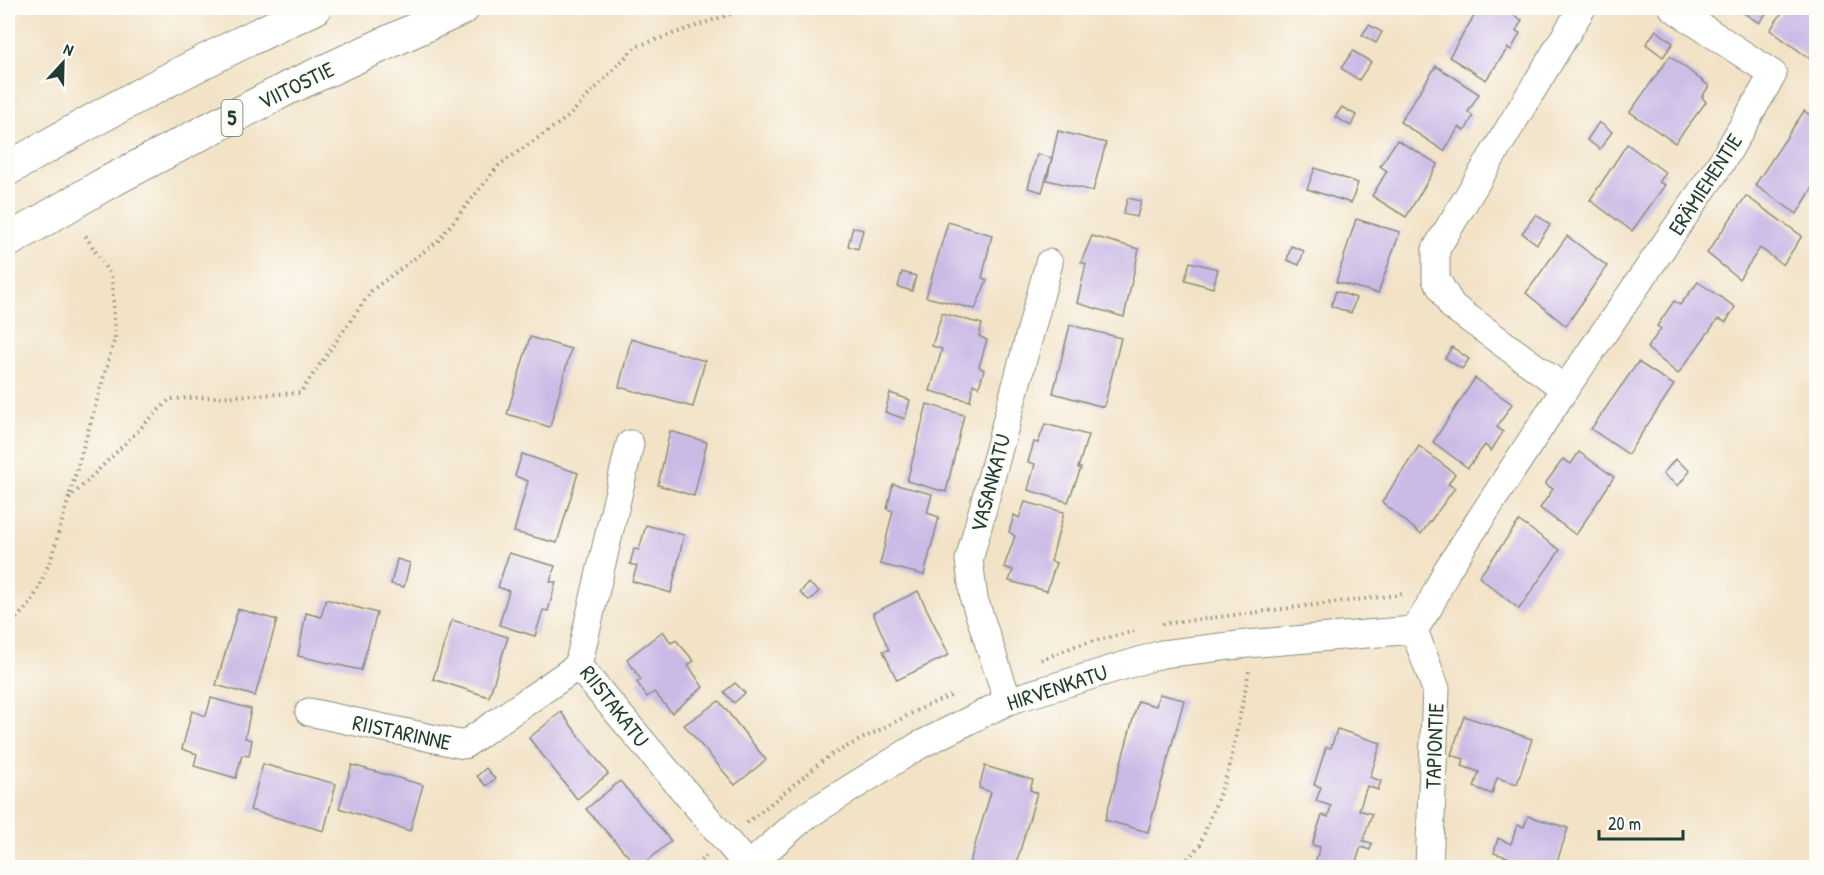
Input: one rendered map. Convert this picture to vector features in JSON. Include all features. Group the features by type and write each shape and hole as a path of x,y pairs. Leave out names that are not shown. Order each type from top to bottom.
{"highway":[{"path":"8,169 176,77 315,8"},
{"name":"VIITOSTIE","path":"8,241 103,185 288,88 463,8"}],"street":[{"path":"1565,389 1452,306 1436,279 1436,249 1582,8"},
{"name":"ERÄMIEHENTIE","path":"1414,630 1429,607 1447,570 1565,389 1723,160 1773,74 1673,8"},
{"name":"VASANKATU","path":"1008,701 974,599 969,560 1049,263"},
{"name":"RIISTAKATU","path":"630,444 578,666 747,867"},
{"name":"HIRVENKATU","path":"747,867 803,818 918,746 1008,701 1162,654 1247,644 1414,630"},
{"name":"TAPIONTIE","path":"1414,630 1436,689 1429,867"},
{"name":"RIISTARINNE","path":"309,712 464,745 578,666"}],"path":[{"path":"69,499 170,399 300,393 372,290 437,242 499,165 568,117 635,47 747,8"},
{"path":"8,98 17,114"},
{"path":"8,627 32,603 51,560 115,339 112,278 85,235"},
{"path":"1180,867 1200,845 1229,769 1250,675 1247,644"}],"building":[{"path":"1479,8 1502,8 1522,20 1516,31 1520,33 1511,50 1508,48 1486,80 1449,57"},
{"path":"1736,8 1770,8 1759,23"},
{"path":"1785,8 1816,8 1816,63 1770,30"},
{"path":"1369,25 1382,32 1376,43 1362,35"},
{"path":"1656,30 1673,43 1663,57 1646,44"},
{"path":"1353,51 1371,62 1359,80 1341,68"},
{"path":"1670,56 1709,86 1702,97 1706,102 1675,143 1630,112"},
{"path":"1436,66 1479,94 1468,112 1473,116 1465,131 1459,127 1444,151 1400,122"},
{"path":"1342,107 1356,115 1351,126 1335,117"},
{"path":"1804,111 1816,119 1816,182 1797,214 1755,185"},
{"path":"1599,122 1612,132 1600,149 1587,140"},
{"path":"1058,131 1106,143 1093,191 1047,180"},
{"path":"1397,140 1438,164 1406,217 1372,196 1387,171 1380,166"},
{"path":"1627,144 1666,173 1659,182 1665,185 1632,231 1590,200"},
{"path":"1037,154 1052,158 1042,192 1028,188"},
{"path":"1315,168 1358,183 1351,203 1307,189"},
{"path":"1746,196 1802,236 1783,265 1760,248 1739,279 1707,253"},
{"path":"1128,198 1141,201 1137,217 1123,214"},
{"path":"1536,214 1550,225 1537,244 1522,233"},
{"path":"1356,219 1400,232 1378,293 1336,282"},
{"path":"948,222 992,235 982,278 987,280 975,309 926,297"},
{"path":"853,227 863,230 858,249 848,246"},
{"path":"1092,236 1139,249 1124,317 1077,303 1086,264 1081,262"},
{"path":"1567,236 1607,266 1566,326 1526,293"},
{"path":"1291,246 1304,251 1299,265 1287,260"},
{"path":"1190,262 1218,269 1213,288 1185,280"},
{"path":"902,272 916,276 912,291 898,287"},
{"path":"1698,282 1735,307 1726,322 1718,319 1678,374 1647,348 1661,329 1657,326 1674,301 1680,305"},
{"path":"1336,291 1356,298 1351,313 1331,306"},
{"path":"942,313 982,324 979,336 987,340 979,367 984,370 979,387 973,384 970,401 930,391 942,349 932,346"},
{"path":"1070,325 1121,338 1104,407 1053,393"},
{"path":"530,337 571,349 550,427 507,414"},
{"path":"631,339 705,361 693,407 619,387"},
{"path":"1452,347 1469,359 1462,369 1445,358"},
{"path":"1638,362 1674,385 1628,454 1591,429"},
{"path":"1475,378 1512,404 1497,427 1503,432 1491,451 1485,445 1468,468 1433,442"},
{"path":"890,393 910,400 905,419 885,412"},
{"path":"927,404 964,415 946,492 907,481"},
{"path":"1045,424 1088,435 1078,468 1081,468 1068,502 1028,490 1035,464 1028,462 1034,442 1038,443"},
{"path":"670,431 707,442 694,496 658,485"},
{"path":"1419,446 1455,474 1448,484 1455,488 1421,534 1382,502"},
{"path":"1579,452 1614,477 1576,535 1540,508 1553,489 1545,484 1563,459 1571,464"},
{"path":"522,454 578,473 557,543 514,532 528,481 515,476"},
{"path":"1675,459 1690,471 1678,486 1663,474"},
{"path":"893,484 932,494 927,513 939,517 924,575 880,564 893,511 887,509"},
{"path":"1025,502 1064,512 1051,561 1056,563 1047,591 1009,581 1013,570 1004,567 1015,536 1009,532 1014,515 1019,518"},
{"path":"1519,521 1560,550 1519,609 1479,577"},
{"path":"646,525 684,535 671,593 632,581 637,566 630,564 634,549 639,550"},
{"path":"509,553 555,566 550,582 556,582 548,611 543,610 535,636 499,625 509,591 498,587"},
{"path":"397,559 410,563 404,587 391,584"},
{"path":"808,583 819,591 810,601 800,593"},
{"path":"918,591 949,655 897,680 883,651 889,650 873,613"},
{"path":"326,599 377,613 361,670 298,656 306,613 321,617"},
{"path":"238,609 277,620 255,696 216,685"},
{"path":"452,620 508,637 489,697 433,679"},
{"path":"663,631 671,643 676,640 694,661 688,665 703,687 672,713 654,692 647,697 637,682 641,680 627,659"},
{"path":"735,683 745,693 734,703 724,692"},
{"path":"1159,694 1184,700 1148,832 1105,820 1138,701 1156,706"},
{"path":"211,698 251,709 245,738 252,740 249,756 242,755 236,778 194,766 197,754 182,749 192,711 206,716"},
{"path":"719,701 766,760 735,785 684,725"},
{"path":"561,712 608,774 577,799 529,738"},
{"path":"1464,716 1532,739 1517,784 1497,778 1492,794 1474,787 1479,772 1462,766 1464,759 1451,755"},
{"path":"1337,729 1381,743 1370,777 1381,781 1378,790 1367,786 1359,810 1372,814 1363,841 1372,843 1370,850 1361,847 1354,868 1313,868 1320,847 1312,845 1322,815 1328,817 1331,806 1316,801 1321,787 1314,785 1326,747 1331,748"},
{"path":"263,764 336,784 324,831 250,810"},
{"path":"352,765 423,785 410,831 339,808"},
{"path":"985,766 1033,780 1030,790 1037,793 1015,868 968,868 991,792 979,788"},
{"path":"486,768 495,779 486,786 477,776"},
{"path":"620,781 671,841 639,868 586,809"},
{"path":"1528,816 1568,828 1555,868 1504,868 1507,857 1494,853 1498,838 1511,844 1517,825 1524,827"}]}
